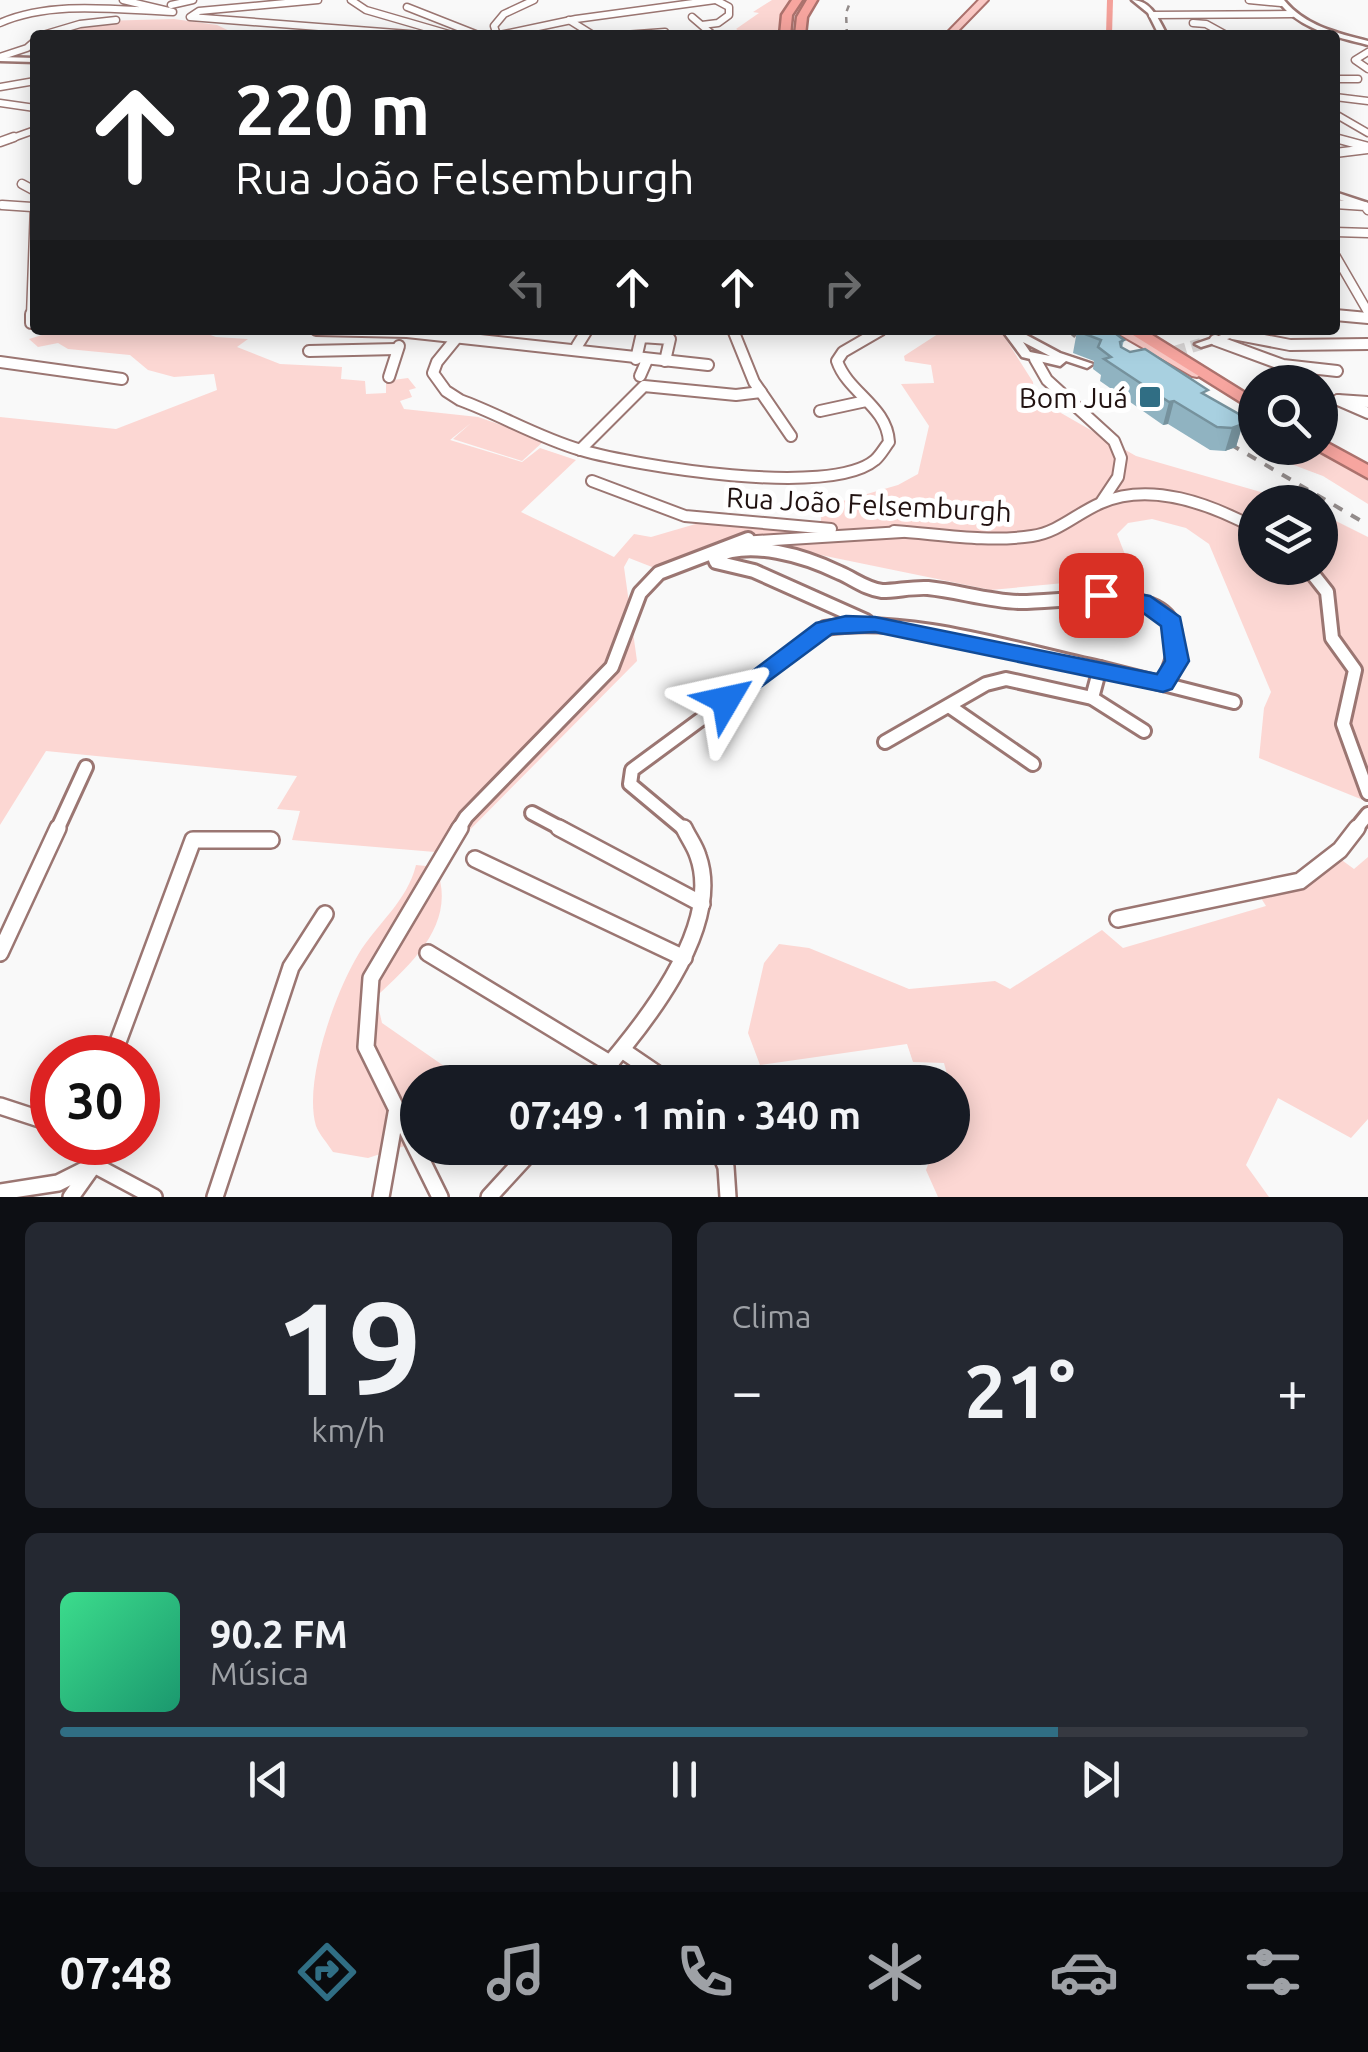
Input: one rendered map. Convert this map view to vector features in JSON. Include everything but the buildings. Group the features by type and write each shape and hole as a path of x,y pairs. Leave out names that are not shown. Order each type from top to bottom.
{"highway":[{"path":"785,30 796,0"},
{"path":"801,30 802,17 812,0"},
{"path":"1141,335 1238,396"},
{"path":"1162,335 1238,380"},
{"path":"1338,439 1368,457"},
{"path":"1338,455 1368,473"}],"main road":[{"path":"942,30 971,0"},
{"path":"955,30 984,0"},
{"path":"1128,335 1218,384"}],"street":[{"path":"0,23 20,14 83,9 156,14 173,11 124,0"},
{"path":"159,4 225,0"},
{"path":"192,18 198,11 318,0"},
{"path":"351,0 370,12 434,30"},
{"path":"496,30 494,26 504,14 534,0"},
{"path":"522,30 644,8 715,0 729,7 729,15 720,22 702,25"},
{"path":"1135,0 1160,30"},
{"path":"1249,0 1280,1 1292,14 1326,30"},
{"path":"1234,4 1244,15"},
{"path":"8,6 20,14"},
{"path":"407,7 465,30"},
{"path":"644,8 652,16"},
{"path":"1154,18 1206,21 1292,14"},
{"path":"692,16 708,30"},
{"path":"63,30 101,20 192,18 338,30"},
{"path":"569,20 585,30"},
{"path":"1206,21 1219,30"},
{"path":"265,30 270,23"},
{"path":"659,24 664,30"},
{"path":"305,30 306,26"},
{"path":"1340,34 1365,41"},
{"path":"0,58 30,46"},
{"path":"1365,56 1356,62 1368,68"},
{"path":"0,58 30,60"},
{"path":"1340,79 1358,79"},
{"path":"0,86 30,82"},
{"path":"1364,100 1368,92"},
{"path":"0,103 30,106"},
{"path":"1340,119 1368,133"},
{"path":"1,130 22,135"},
{"path":"0,142 30,132"},
{"path":"1340,140 1368,148"},
{"path":"1340,152 1368,148"},
{"path":"22,184 30,189"},
{"path":"1340,196 1367,208"},
{"path":"1340,205 1367,208"},
{"path":"2,208 30,206"},
{"path":"1340,232 1368,233"},
{"path":"1340,264 1368,315 1340,315"},
{"path":"389,377 406,335"},
{"path":"458,335 433,373 450,396 580,450 726,475 840,473 874,463 889,442 883,422 839,372 837,361 843,352 872,335"},
{"path":"466,335 708,365"},
{"path":"576,346 584,335"},
{"path":"640,376 646,335 670,339 665,361"},
{"path":"735,335 761,392 776,405 791,436"},
{"path":"1012,335 1020,350 1035,359 1086,364 1017,335"},
{"path":"1224,335 1283,365"},
{"path":"1201,344 1224,335 1303,345 1368,344"},
{"path":"1298,335 1303,345"},
{"path":"309,350 397,350"},
{"path":"1140,361 1157,357"},
{"path":"1035,359 1056,394 1114,439 1122,452 1121,477 1100,503"},
{"path":"0,362 122,380"},
{"path":"580,450 644,386 736,394 761,392"},
{"path":"1368,402 1338,400 1368,413"},
{"path":"820,410 866,402"},
{"name":"Rua João Felsemburgh","path":"592,481 659,507 709,520 987,538 1036,535 1074,522 1100,503 1124,497 1170,498 1238,520"},
{"path":"440,1197 366,1048 370,978 466,817 612,667 644,586 659,573 749,538 861,537 902,532"},
{"name":"Rua João Felsemburgh","path":"875,625 754,571 720,564 714,557 732,548 747,547 831,569 873,590 928,588 1015,602 1101,595 1142,601 1160,611 1175,628 1177,661 1163,683"},
{"path":"1321,585 1327,592 1332,638 1355,670 1343,724 1368,793"},
{"path":"610,1065 684,958 702,904 702,859 683,826 630,784 632,770 824,628 875,625 1100,668 1234,702"},
{"path":"1092,698 1100,668"},
{"path":"885,742 986,684 1006,680 1092,698 1144,731"},
{"path":"949,706 1034,764"},
{"path":"0,953 86,767"},
{"path":"532,813 702,904"},
{"path":"1118,919 1300,881 1340,850 1368,814"},
{"path":"121,1035 194,840 272,840"},
{"path":"476,859 684,958"},
{"path":"215,1197 291,967 325,914"},
{"path":"428,953 634,1065"},
{"path":"0,1106 30,1116"},
{"path":"380,1197 396,1113"},
{"path":"0,1192 58,1182 94,1165"},
{"path":"71,1197 94,1165"},
{"path":"94,1165 154,1197"},
{"path":"485,1196 517,1165"},
{"path":"725,1165 728,1197"}],"shaded area":[{"path":"772,0 791,0 779,30 736,29 759,13 753,12"},
{"path":"174,19 228,30 64,30 99,21"},
{"path":"42,335 211,335 248,339 237,347 280,364 342,367 341,379 365,381 366,394 386,393 386,381 408,378 416,388 409,390 412,397 400,401 404,409 478,417 545,440 522,461 453,439 471,423 450,440 522,462 540,448 576,460 521,512 614,557 634,534 651,537 699,523 820,532 822,507 898,485 918,474 929,426 901,384 934,383 931,365 905,361 904,356 936,335 1003,335 1033,382 1034,392 1061,413 1136,456 1238,486 1238,585 1338,585 1338,522 1368,537 1368,802 1259,758 1264,708 1271,692 1209,544 1186,528 1152,519 1128,523 1117,534 1140,593 1075,582 991,590 748,540 718,541 652,567 629,558 624,567 637,661 447,853 292,840 300,811 277,809 297,776 46,751 0,825 0,417 116,429 217,390 214,374 174,377 148,370 130,355 68,349 58,343 38,347 29,339"},
{"path":"1338,464 1368,481 1368,504 1338,485 1294,465"},
{"path":"1368,857 1368,1119 1351,1138 1278,1098 1246,1165 1269,1197 938,1197 926,1170 928,1165 970,1165 970,1065 913,1062 907,1044 760,1065 748,1033 764,963 779,944 809,948 909,989 995,981 1010,989 1102,930 1123,948 1266,906 1259,895 1339,858 1354,869"},
{"path":"416,865 436,867 441,906 436,924 417,955 376,997 382,1023 442,1065 400,1065 400,1148 368,1158 333,1152 316,1126 313,1108 324,1038 349,971 412,878"}],"waterway":[{"path":"1109,30 1110,0"}],"tunnel":[{"path":"1157,357 1201,344"}],"railway":[{"path":"847,30 846,13 851,0"},
{"path":"1074,335 1097,355"},
{"path":"1213,434 1368,525"}],"place":[{"name":"Bom Juá","path":"1150,397"}],"route":[{"path":"726,700 824,628 835,624 875,625 1163,683 1177,661 1172,622 1142,601 1101,595"}]}
